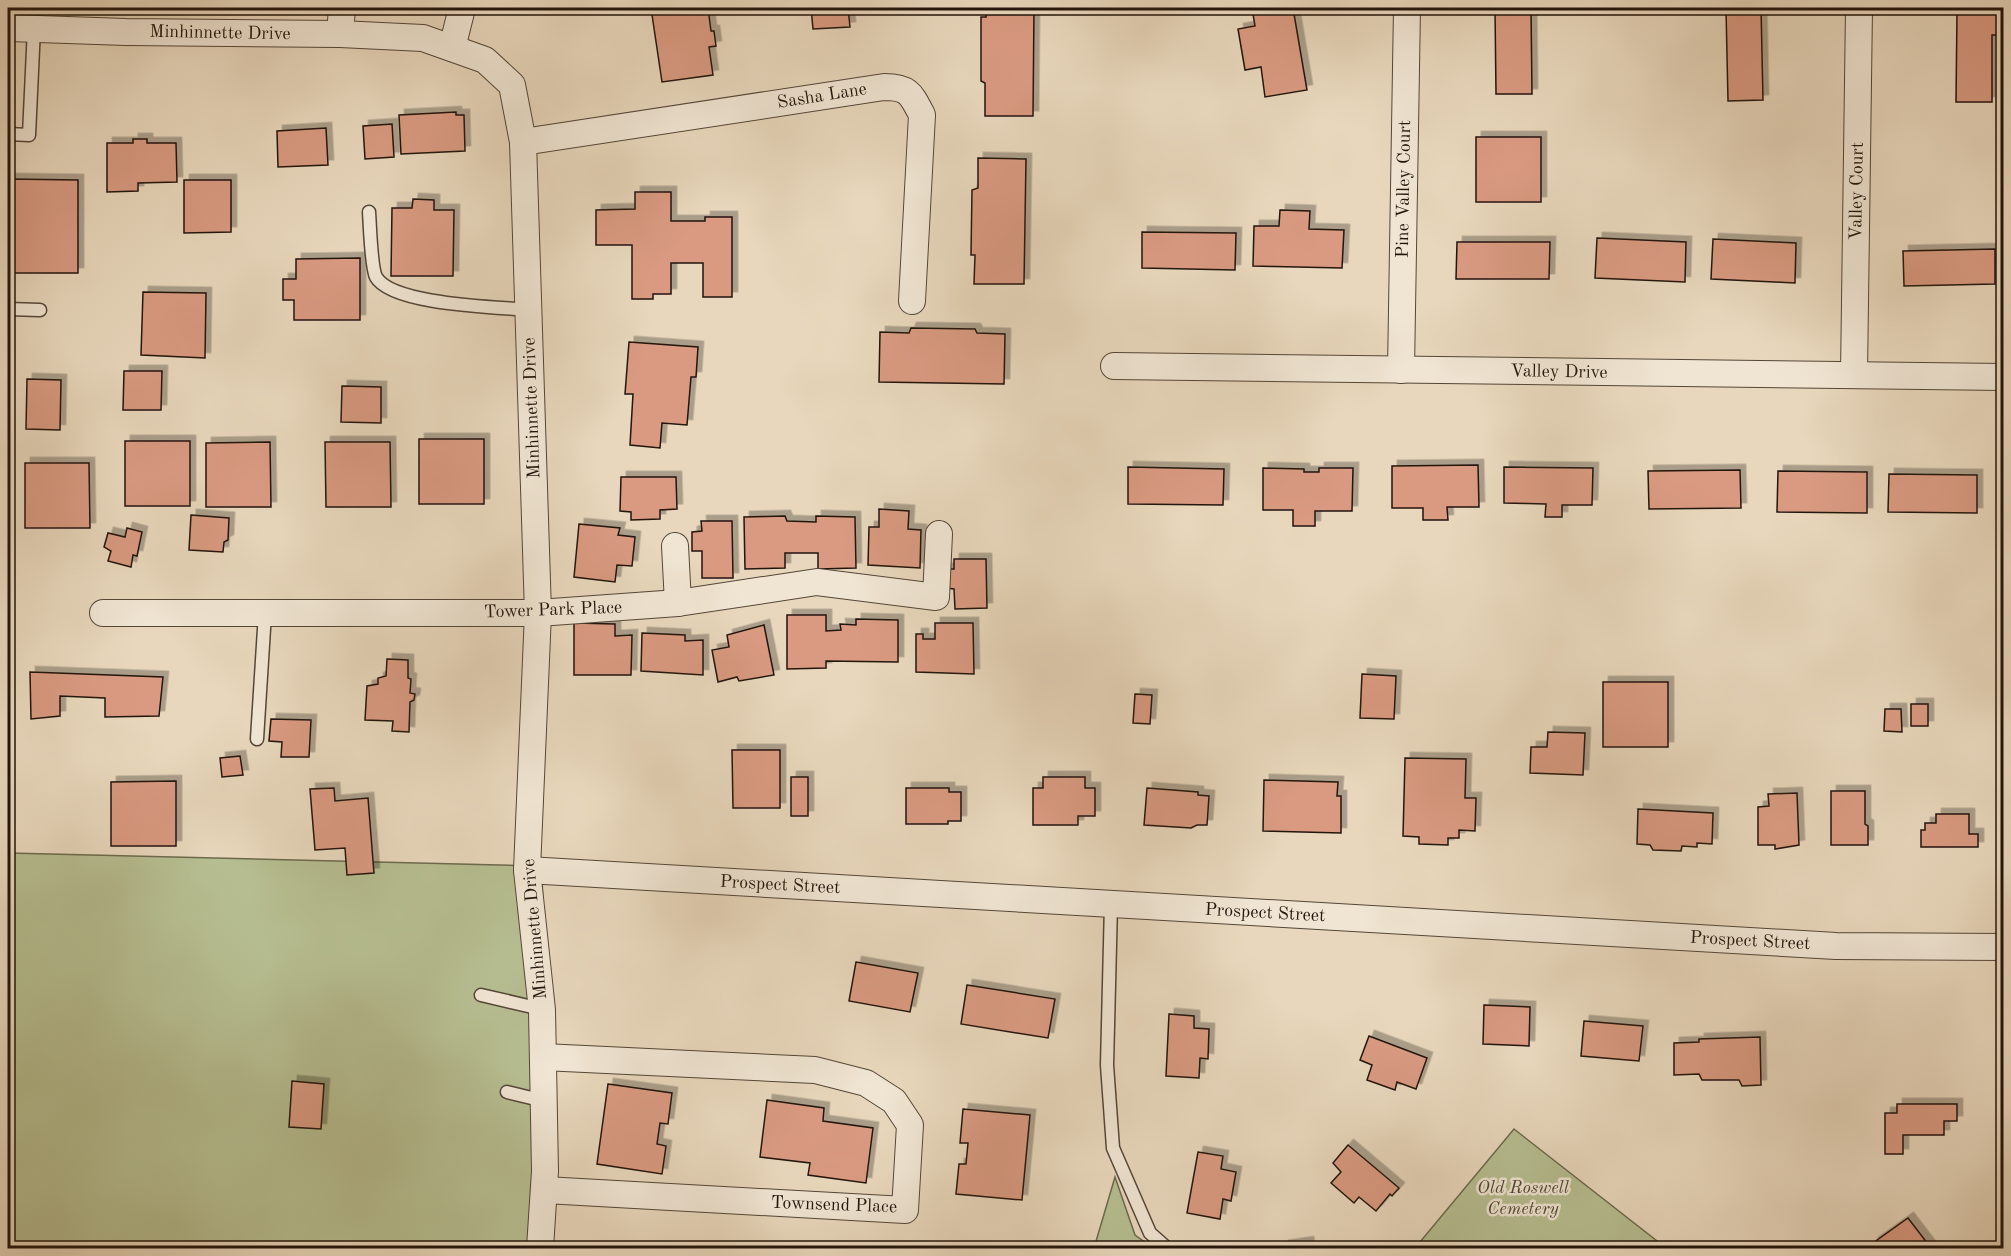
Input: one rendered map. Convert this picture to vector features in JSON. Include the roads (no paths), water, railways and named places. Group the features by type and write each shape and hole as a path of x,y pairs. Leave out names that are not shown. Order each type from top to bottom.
{"street":[{"path":"340,34 342,8"},
{"path":"452,48 462,8"},
{"name":"Pine Valley Court","path":"1401,370 1407,8"},
{"name":"Valley Court","path":"1854,375 1859,8"},
{"name":"Minhinnette Drive","path":"8,27 126,32 340,34 423,38 486,60 512,85 524,141 538,613 527,870 541,1009 543,1058 545,1190 540,1248"},
{"name":"Sasha Lane","path":"524,141 884,87 899,87 911,94 922,115 912,301"},
{"name":"Valley Drive","path":"1114,366 2004,377"},
{"name":"Tower Park Place","path":"104,613 538,613 678,603 817,582 936,597 939,534"},
{"path":"675,546 678,603"},
{"name":"Prospect Street","path":"527,870 1836,946 2004,947"},
{"name":"Townsend Place","path":"543,1058 815,1070 866,1083 894,1101 910,1125 905,1210 545,1190"}],"lane":[{"path":"8,135 29,135 34,28"},
{"path":"369,212 376,276 390,289 423,300 529,310"},
{"path":"8,309 40,310"},
{"path":"257,739 265,613"},
{"path":"1111,904 1107,1065 1113,1148 1150,1233 1167,1248"},
{"path":"481,995 541,1009"},
{"path":"507,1092 544,1101"}],"park label":[{"name":"Old Roswell Cemetery","path":"1523,1198"}]}
